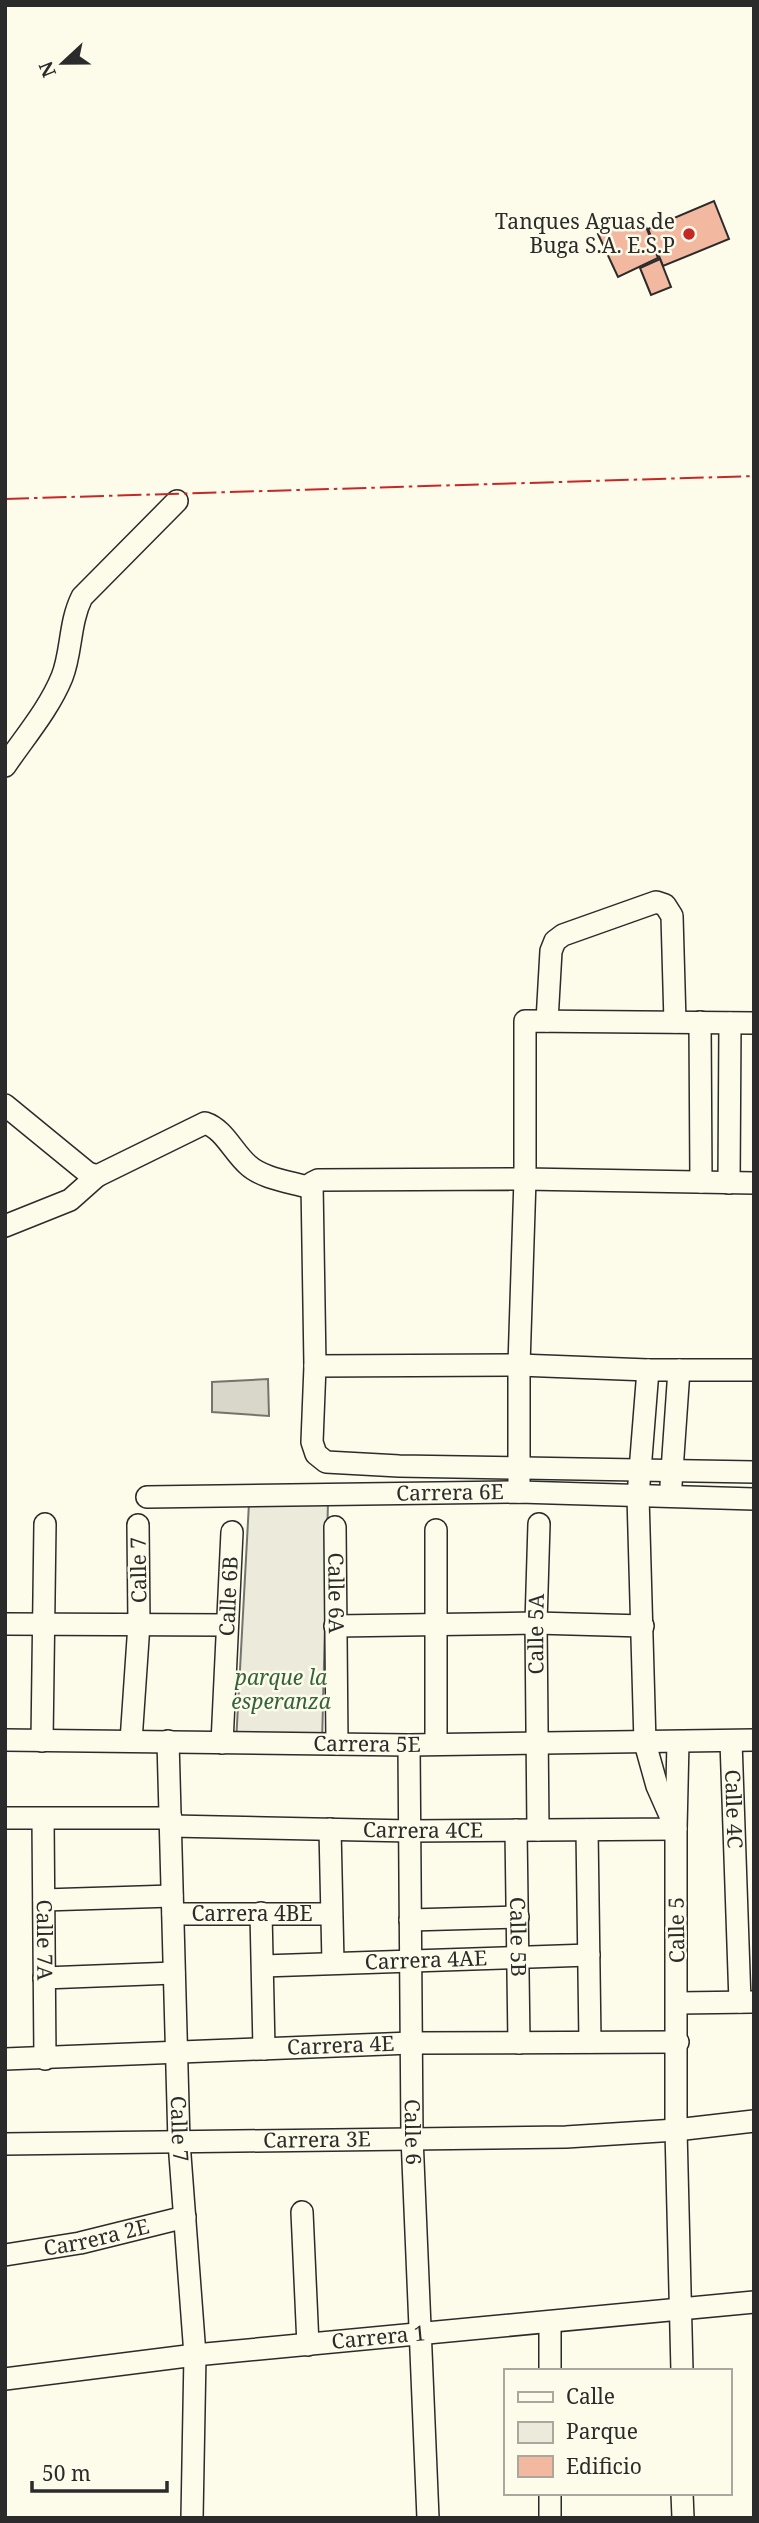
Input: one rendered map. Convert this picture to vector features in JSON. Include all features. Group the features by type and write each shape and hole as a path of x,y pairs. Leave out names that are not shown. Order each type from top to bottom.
{"street":[{"path":"5,766 59,684 75,610 82,597 177,501"},
{"path":"547,1021 551,951 555,941 563,934 656,902 665,905 672,916 675,1022"},
{"path":"519,1492 525,1021 754,1023"},
{"path":"700,1022 701,1182"},
{"path":"729,1183 730,1023"},
{"path":"5,1105 88,1173 97,1176"},
{"path":"5,1226 70,1200 97,1176 205,1122 214,1126 256,1172 311,1188"},
{"path":"754,1183 525,1179 318,1180 311,1188 315,1366 519,1365 648,1370 754,1370"},
{"name":"Carrera 6E","path":"315,1366 312,1442 316,1454 326,1462 399,1466 754,1472"},
{"name":"Calle 5","path":"648,1370 638,1496 645,1743 657,1786 676,1829 677,2130 682,2369"},
{"path":"672,1497 671,1472 679,1370"},
{"path":"399,1466 399,1493"},
{"path":"459,1492 460,1467"},
{"name":"Carrera 6E","path":"147,1497 519,1492 754,1499"},
{"path":"42,1741 45,1524"},
{"name":"Calle 5A","path":"538,1524 538,1830"},
{"name":"Calle 7","path":"131,1741 139,1624 138,1525"},
{"name":"Calle 6A","path":"335,1527 337,1744"},
{"path":"436,1530 436,1744"},
{"name":"Calle 6B","path":"222,1743 232,1532"},
{"path":"335,1626 536,1623 643,1626"},
{"path":"5,1624 226,1625"},
{"name":"Carrera 5E","path":"5,1740 409,1745 754,1741"},
{"name":"Calle 7","path":"168,1741 179,2142 195,2356 192,2518"},
{"name":"Calle 4C","path":"731,1741 747,2002"},
{"path":"676,1829 678,1742"},
{"name":"Calle 6","path":"409,1745 412,2137 428,2518"},
{"name":"Carrera 4CE","path":"5,1818 410,1831 676,1829"},
{"name":"Calle 7A","path":"44,1819 45,2059"},
{"path":"330,1829 333,1963"},
{"name":"Calle 5B","path":"516,1830 519,2043"},
{"path":"587,1830 590,2042"},
{"name":"Carrera 4BE","path":"44,1900 173,1905 261,1913 331,1914"},
{"path":"261,1913 264,2049"},
{"path":"410,1920 518,1917"},
{"name":"Carrera 4AE","path":"263,1966 589,1955"},
{"path":"44,1978 174,1973"},
{"path":"678,2003 747,2002"},
{"name":"Carrera 4E","path":"5,2059 411,2043 678,2042"},
{"name":"Carrera 3E","path":"5,2144 566,2137 677,2130 754,2121"},
{"path":"302,2213 308,2345"},
{"name":"Carrera 2E","path":"5,2255 80,2243 185,2217"},
{"name":"Carrera 1","path":"5,2379 195,2356 754,2302"},
{"path":"550,2322 550,2369"},
{"path":"550,2495 550,2518"},
{"path":"682,2495 682,2518"}],"green space":[{"name":"parque la esperanza","path":"328,1502 322,1744 236,1743 249,1503"}],"shaded area":[{"path":"268,1379 269,1416 212,1412 212,1382"}],"building":[{"name":"Tanques Aguas de Buga S.A. E.S.P","path":"714,201 729,239 663,266 648,229"},
{"path":"642,216 658,258 618,277 598,234"},
{"path":"660,259 671,287 651,295 640,268"}],"power":[{"path":"5,499 754,476"}],"place":[{"name":"Tanques Aguas de Buga S.A. E.S.P","path":"689,234"}]}
